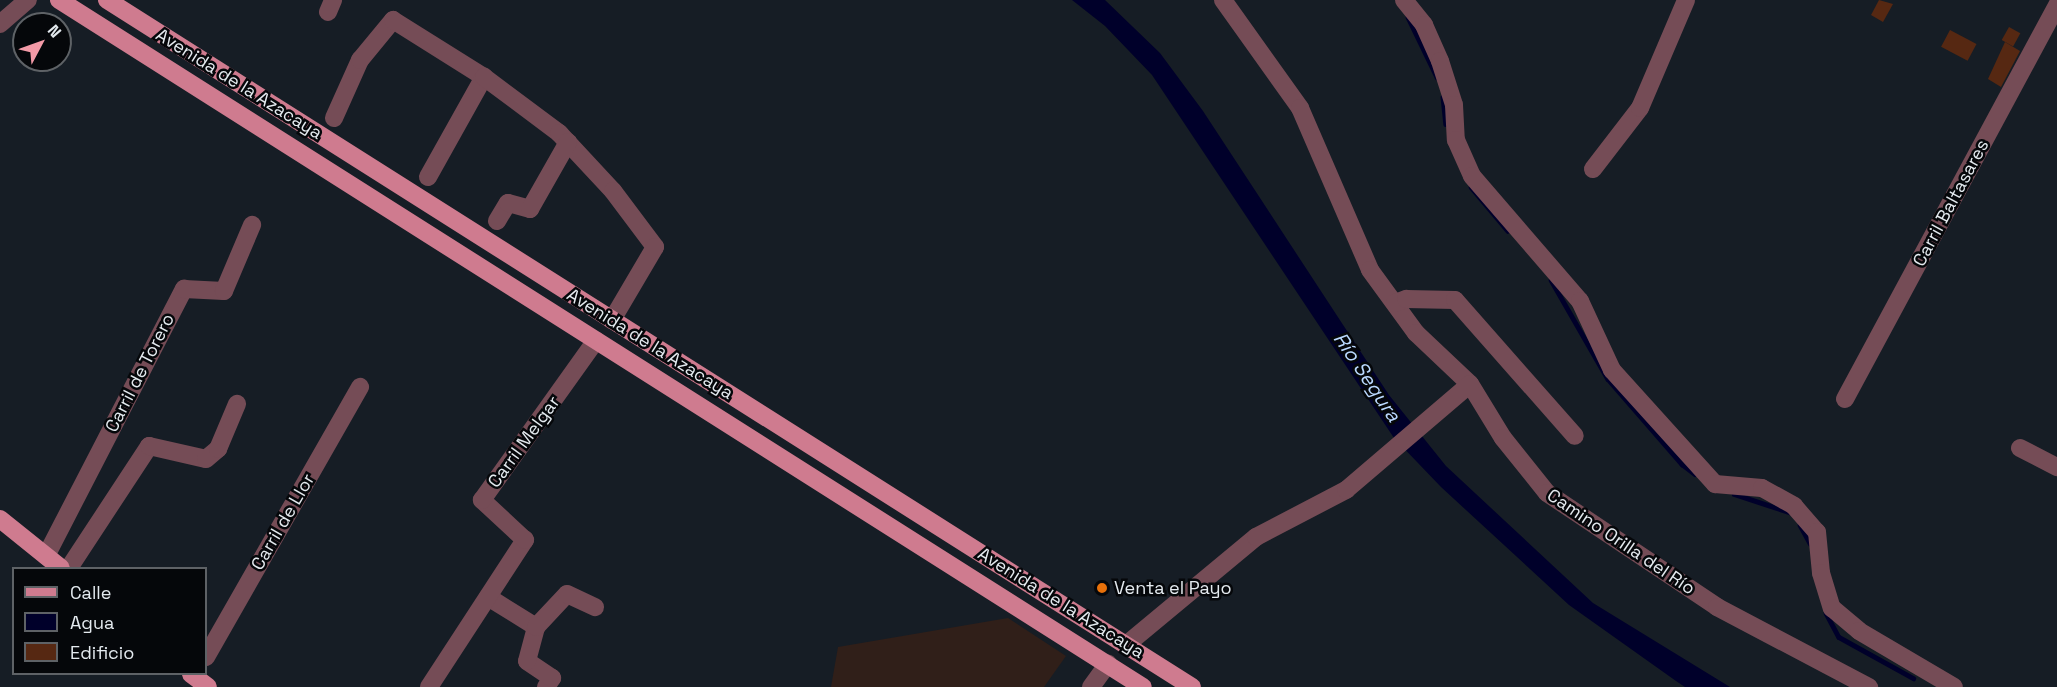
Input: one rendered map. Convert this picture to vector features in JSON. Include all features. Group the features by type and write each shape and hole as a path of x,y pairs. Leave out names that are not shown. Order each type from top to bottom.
{"main road":[{"name":"Avenida de la Azacaya","path":"59,0 1143,687"},
{"name":"Avenida de la Azacaya","path":"107,0 1192,687"},
{"path":"0,519 60,567"}],"street":[{"path":"0,24 28,0"},
{"name":"Camino Orilla del Río","path":"1223,0 1300,108 1370,270 1416,333 1470,384 1503,438 1547,493 1717,607 1869,687"},
{"path":"1404,0 1424,25 1440,61 1454,105 1456,140 1472,176 1580,301 1612,370 1715,484 1762,488 1794,506 1816,532 1821,573 1832,608 1859,631 1934,682 1954,687"},
{"path":"1593,168 1640,108 1686,0"},
{"name":"Carril Baltasares","path":"1845,399 2057,6"},
{"path":"334,118 360,60 393,20 484,77 568,142 613,191 655,247 612,320"},
{"path":"428,177 484,77"},
{"path":"497,221 508,203 530,209 568,142"},
{"name":"Carril de Torero","path":"45,556 184,289 224,291 252,225"},
{"path":"1395,303 1406,299 1455,300 1575,436"},
{"name":"Carril Melgar","path":"429,687 525,540 482,500 596,340"},
{"path":"1126,645 1256,537 1346,490 1470,384"},
{"name":"Carril de Llor","path":"207,655 360,387"},
{"path":"70,567 149,446 206,459 218,449 237,404"},
{"path":"2020,448 2057,467"},
{"path":"546,687 552,678 527,661 536,627 567,594 595,607"},
{"path":"488,597 536,627"},
{"path":"1091,687 1108,664"}],"shaded area":[{"path":"1008,618 1066,656 1044,687 831,687 838,647"}],"water":[{"name":"Río Segura","path":"1072,0 1105,0 1160,53 1203,111 1389,395 1446,466 1593,603 1730,687 1685,687 1569,605 1441,487 1394,438 1152,75 1105,26"}],"building":[{"path":"1879,0 1893,4 1883,22 1871,15"},
{"path":"2009,27 2020,33 2013,46 2002,40"},
{"path":"1950,30 1976,44 1968,61 1941,47"},
{"path":"2005,42 2020,51 2001,87 1988,79"}],"waterway":[{"path":"1408,17 1437,77"},
{"path":"1443,97 1446,124"},
{"path":"1471,187 1508,231"},
{"path":"1551,280 1608,379 1682,464 1695,474"},
{"path":"1734,494 1789,512"},
{"path":"1800,525 1810,543"},
{"path":"1826,613 1839,637 1913,678"}],"place":[{"name":"Venta el Payo","path":"1102,588"}]}
